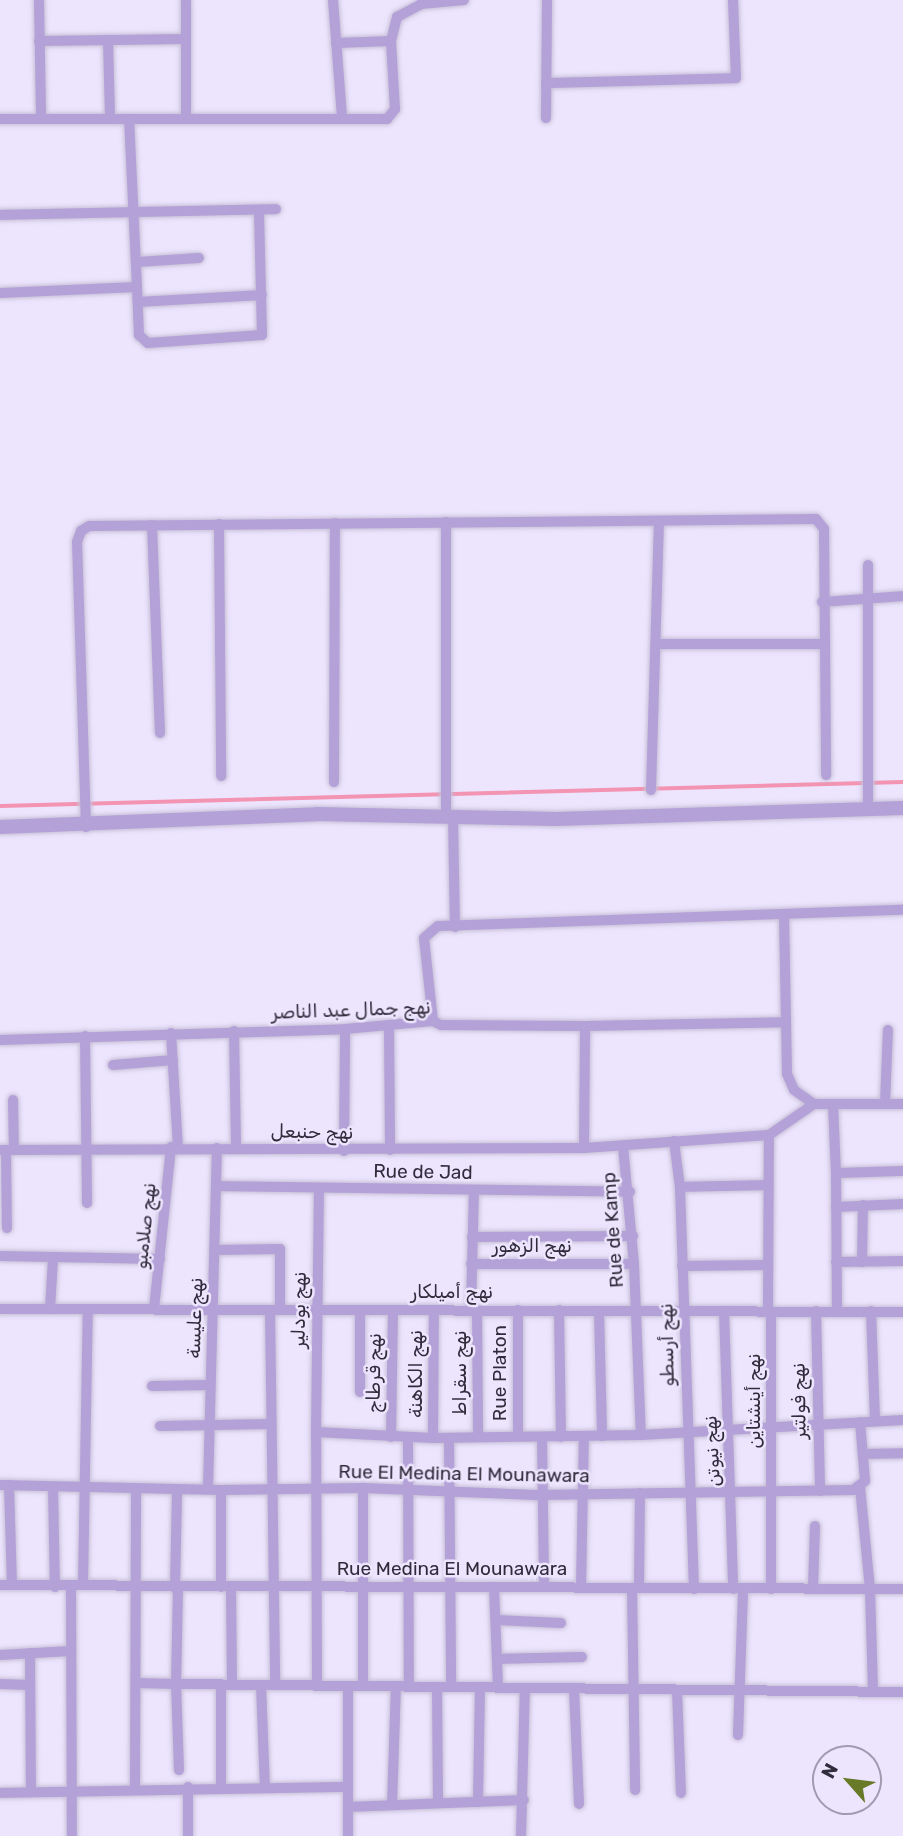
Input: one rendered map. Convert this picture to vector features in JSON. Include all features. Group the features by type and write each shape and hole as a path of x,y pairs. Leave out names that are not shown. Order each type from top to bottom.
{"street":[{"path":"39,0 41,119"},
{"path":"186,0 186,119"},
{"path":"333,0 342,118"},
{"path":"0,119 392,116 391,41 397,17 409,7 428,2 464,0"},
{"path":"547,0 547,118"},
{"path":"547,83 736,78 733,0"},
{"path":"39,41 186,39"},
{"path":"108,40 110,119"},
{"path":"336,43 391,41"},
{"path":"128,120 139,335 148,343 262,335 259,210"},
{"path":"0,215 276,209"},
{"path":"137,262 198,258"},
{"path":"0,293 137,287"},
{"path":"138,302 262,295"},
{"path":"86,827 77,542 81,531 89,526 816,519 824,529 822,644 826,775"},
{"path":"651,790 659,521"},
{"path":"446,522 446,795 450,815 455,927"},
{"path":"334,782 335,523"},
{"path":"219,524 221,776"},
{"path":"152,525 160,733"},
{"path":"868,565 868,810"},
{"path":"822,601 903,596"},
{"path":"656,644 822,644"},
{"path":"0,827 86,827 317,814 556,818 903,808"},
{"path":"433,1021 424,938 438,926 903,910"},
{"path":"784,916 787,1074 794,1090 814,1104"},
{"name":"نهج جمال عبد الناصر","path":"0,1040 345,1029 433,1021 441,1025 585,1026 786,1022"},
{"path":"584,1148 585,1026"},
{"path":"389,1027 390,1150"},
{"path":"344,1151 345,1029"},
{"path":"885,1104 888,1030"},
{"path":"234,1031 236,1149"},
{"name":"نهج صلامبو","path":"154,1309 175,1147 171,1033"},
{"path":"85,1036 87,1203"},
{"path":"113,1065 173,1060"},
{"path":"7,1228 7,1150 13,1100"},
{"path":"769,1135 814,1104 903,1104"},
{"path":"833,1104 837,1311"},
{"name":"نهج حنبعل","path":"7,1150 175,1147 344,1151 584,1148 769,1135"},
{"name":"نهج أينشتاين","path":"769,1135 766,1185 770,1311 771,1589"},
{"name":"نهج أرسطو","path":"674,1141 680,1187 686,1434 694,1589"},
{"name":"Rue de Kamp","path":"623,1146 630,1192 641,1435"},
{"name":"نهج عليسة","path":"208,1489 207,1426 217,1148"},
{"path":"836,1173 903,1171"},
{"path":"680,1187 766,1185"},
{"name":"Rue de Jad","path":"216,1186 630,1192"},
{"name":"نهج بودلير","path":"317,1685 316,1309 320,1188"},
{"name":"نهج سقراط","path":"474,1190 471,1264 478,1436"},
{"path":"836,1207 903,1204"},
{"path":"862,1262 863,1205"},
{"path":"472,1237 632,1236"},
{"path":"215,1250 280,1249 275,1310 272,1430 275,1685"},
{"path":"0,1256 160,1259"},
{"path":"50,1309 52,1258"},
{"path":"836,1262 903,1261"},
{"name":"نهج الزهور","path":"471,1264 634,1264"},
{"path":"682,1266 767,1265"},
{"name":"نهج أميلكار","path":"0,1309 903,1311"},
{"path":"83,1585 88,1309"},
{"path":"360,1310 360,1392"},
{"name":"نهج قرطاج","path":"391,1437 393,1310"},
{"name":"نهج الكاهنة","path":"433,1438 434,1310"},
{"name":"Rue Platon","path":"518,1310 518,1436"},
{"path":"559,1310 561,1437"},
{"path":"599,1311 602,1436"},
{"name":"نهج نيوتن","path":"724,1311 738,1589 738,1735"},
{"name":"نهج فولتير","path":"816,1311 816,1425 820,1490"},
{"path":"871,1311 875,1421"},
{"path":"152,1386 210,1385"},
{"path":"316,1432 433,1438 561,1437 728,1432 903,1420"},
{"path":"860,1422 865,1481 860,1487 870,1589 873,1692"},
{"path":"160,1426 272,1430"},
{"path":"581,1587 584,1436"},
{"path":"408,1437 405,1489 409,1687"},
{"path":"542,1437 544,1587"},
{"path":"449,1438 451,1687"},
{"path":"864,1454 903,1453"},
{"path":"4,1485 6,1585"},
{"name":"Rue El Medina El Mounawara","path":"4,1485 177,1490 363,1488 541,1495 772,1492 860,1487"},
{"path":"53,1488 55,1587"},
{"path":"135,1788 136,1488"},
{"path":"363,1488 363,1686"},
{"path":"177,1490 176,1684 179,1769"},
{"path":"221,1490 227,1684 221,1787"},
{"path":"635,1790 632,1690 640,1493"},
{"path":"813,1589 815,1526"},
{"name":"Rue Medina El Mounawara","path":"6,1585 177,1588 317,1585 903,1589"},
{"path":"71,1586 72,1836"},
{"path":"495,1587 498,1687"},
{"path":"496,1620 561,1623"},
{"path":"0,1655 71,1651"},
{"path":"30,1653 31,1791"},
{"path":"497,1659 582,1657"},
{"path":"136,1683 903,1692"},
{"path":"0,1684 30,1685"},
{"path":"261,1685 265,1787"},
{"path":"348,1686 348,1836"},
{"path":"392,1805 396,1687"},
{"path":"437,1687 438,1803"},
{"path":"478,1802 480,1687"},
{"path":"521,1836 525,1688"},
{"path":"574,1689 579,1804"},
{"path":"677,1690 681,1793"},
{"path":"188,1787 188,1836"},
{"path":"0,1793 188,1787 348,1787"},
{"path":"348,1807 524,1800"}],"waterway":[{"path":"0,806 903,782"}]}
